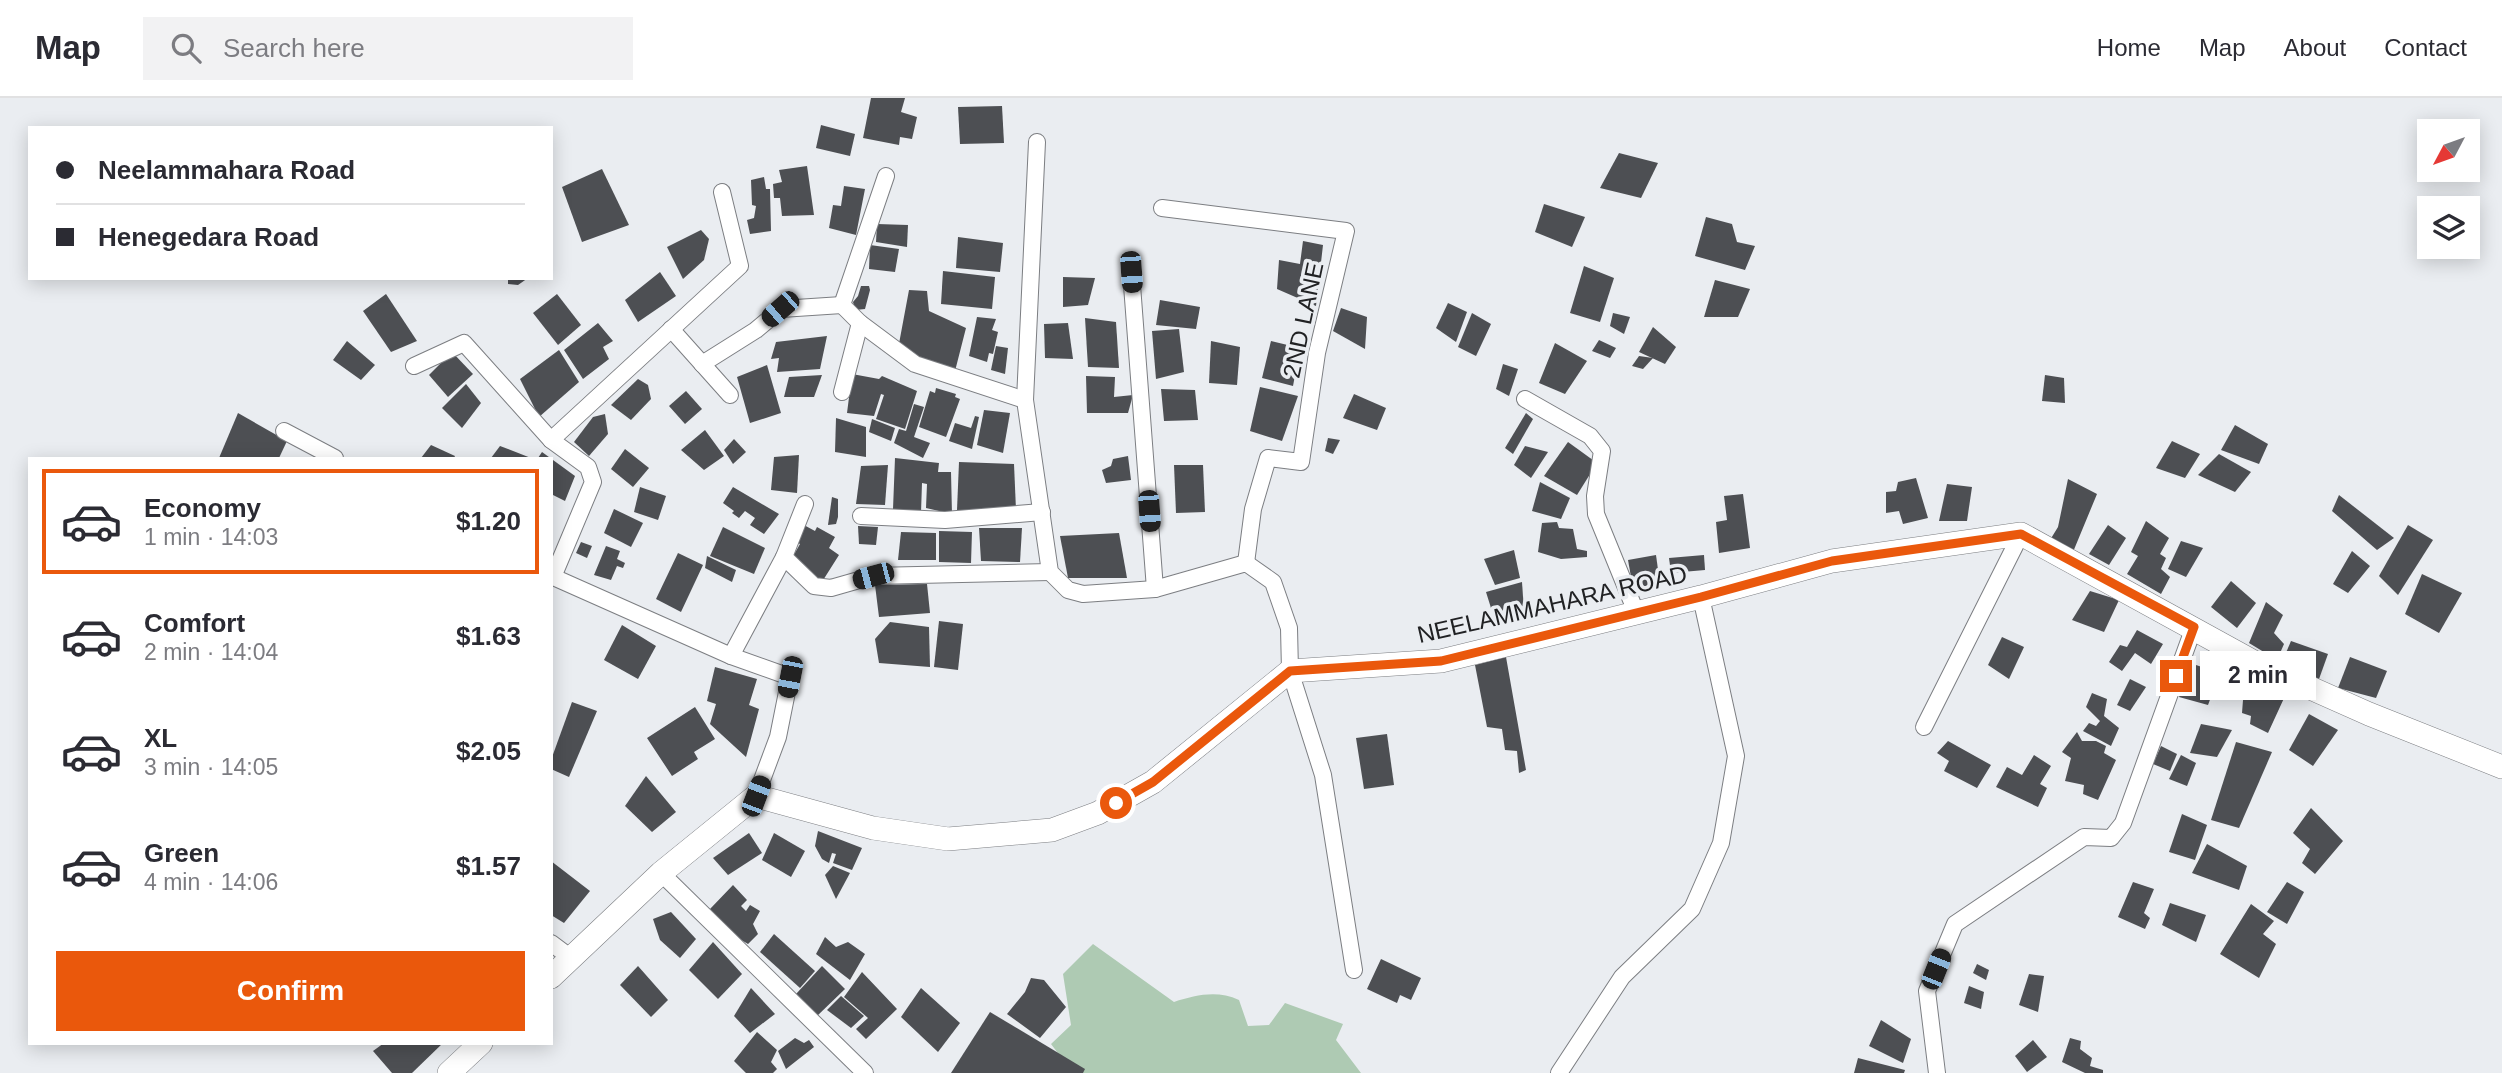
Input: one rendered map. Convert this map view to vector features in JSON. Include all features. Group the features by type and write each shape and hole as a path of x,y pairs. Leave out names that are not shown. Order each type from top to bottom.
{"street":[{"path":"1037,142 1025,400 1050,572 1068,590 1083,594 1155,589 1246,563 1273,582 1289,628 1290,671 1323,775 1354,971"},
{"path":"842,305 886,176"},
{"path":"551,440 740,266 722,192"},
{"name":"2ND LANE","path":"1162,208 1346,231 1317,354 1301,462 1268,458 1253,509 1246,563"},
{"path":"1131,272 1155,589"},
{"path":"702,364 756,330 780,309 842,305 860,323 915,365 1025,400"},
{"path":"842,392 860,323"},
{"path":"671,329 730,395"},
{"path":"414,366 464,343 551,440 588,467 593,482 553,574"},
{"path":"1525,399 1590,436 1602,451 1595,496 1596,514 1636,612"},
{"path":"284,431 333,457"},
{"path":"731,656 784,557 805,504"},
{"path":"861,516 945,520 1042,512"},
{"path":"1924,727 2021,534 2263,667 2369,714 2502,767"},
{"name":"NEELAMMAHARA ROAD","path":"1290,671 1441,661 1701,597 1832,561 2021,534"},
{"path":"784,557 814,586 831,588 873,576 1050,572"},
{"path":"553,576 731,656 790,677 778,737 756,796 661,873 553,975"},
{"path":"1559,1073 1622,977 1692,909 1721,844 1736,755 1701,597"},
{"path":"1937,1073 1927,991 1955,924 2084,836 2111,838 2123,823 2194,627"},
{"path":"756,796 873,828 948,839 1052,830 1098,813 1153,782 1290,671"},
{"path":"661,873 865,1073"},
{"path":"553,944 571,958"},
{"path":"449,1073 479,1045"}],"green space":[{"path":"1093,944 1174,1002 1206,995 1223,995 1239,1000 1248,1026 1269,1025 1285,1003 1343,1024 1336,1040 1361,1073 1073,1073 1051,1044 1071,1025 1063,974"}],"building":[{"path":"871,98 905,98 901,112 917,117 912,139 900,137 899,145 863,138"},
{"path":"1002,106 1004,143 960,144 958,107"},
{"path":"821,125 855,134 850,156 816,148"},
{"path":"1619,153 1658,163 1641,198 1600,188"},
{"path":"807,166 814,215 782,216 780,198 774,198 773,184 782,182 779,170"},
{"path":"602,169 629,225 582,242 562,187"},
{"path":"764,177 766,189 770,189 771,231 750,234 747,220 754,218 756,206 752,205 751,180"},
{"path":"844,186 865,189 856,235 829,228 833,205 841,206"},
{"path":"1544,204 1585,217 1572,247 1535,232"},
{"path":"1706,217 1732,224 1737,242 1755,246 1745,270 1695,256"},
{"path":"877,224 908,225 907,247 876,242"},
{"path":"701,230 709,239 704,260 683,279 667,247"},
{"path":"958,237 1003,243 1000,272 956,268"},
{"path":"1303,241 1323,245 1316,306 1277,289 1279,260 1300,264"},
{"path":"870,245 899,249 895,272 869,269"},
{"path":"1584,266 1614,278 1600,322 1570,313"},
{"path":"943,271 995,277 992,309 941,304"},
{"path":"660,272 676,296 638,322 625,300"},
{"path":"1063,277 1095,278 1088,305 1063,307"},
{"path":"508,280 525,280 518,285 508,284"},
{"path":"1715,280 1750,289 1738,317 1704,317"},
{"path":"861,286 869,286 870,290 865,309 855,310 853,302"},
{"path":"909,290 927,291 929,311 966,328 954,375 898,349"},
{"path":"386,294 417,341 391,352 363,311"},
{"path":"557,294 581,325 558,345 533,313"},
{"path":"1160,300 1200,307 1196,329 1156,325"},
{"path":"1448,303 1467,312 1456,342 1436,328"},
{"path":"1341,308 1367,317 1365,349 1333,331"},
{"path":"1472,313 1491,324 1476,356 1458,347"},
{"path":"1613,313 1630,317 1624,334 1610,326"},
{"path":"977,317 996,319 992,330 998,332 993,354 989,353 987,362 969,356"},
{"path":"1085,318 1116,322 1119,368 1088,367"},
{"path":"598,323 613,341 603,347 609,359 583,379 564,350"},
{"path":"1068,323 1073,359 1045,358 1044,324"},
{"path":"1653,327 1676,347 1665,364 1639,352"},
{"path":"1179,329 1184,372 1156,379 1152,331"},
{"path":"827,336 820,369 777,372 779,358 771,359 776,342"},
{"path":"1599,340 1616,348 1610,358 1592,351"},
{"path":"347,341 375,365 361,380 333,360"},
{"path":"1211,341 1240,347 1237,385 1209,383"},
{"path":"1271,341 1300,348 1293,386 1262,378"},
{"path":"1555,343 1587,361 1565,394 1539,383"},
{"path":"996,346 1008,348 1005,374 991,370"},
{"path":"559,350 579,382 539,417 520,379"},
{"path":"452,352 473,374 448,397 429,375"},
{"path":"1639,356 1653,358 1643,369 1632,366"},
{"path":"1503,364 1518,369 1509,396 1496,389"},
{"path":"767,365 781,413 750,423 737,377"},
{"path":"852,374 879,379 882,376 917,391 905,429 876,419 884,395 881,394 874,416 847,413"},
{"path":"822,375 814,397 784,397 789,377"},
{"path":"2045,375 2064,378 2065,403 2042,401"},
{"path":"1086,376 1115,377 1114,397 1133,395 1128,413 1087,413"},
{"path":"638,379 648,385 651,399 631,420 611,405"},
{"path":"466,384 481,403 462,428 442,408"},
{"path":"1260,387 1298,396 1282,441 1250,431"},
{"path":"936,388 956,394 955,397 960,399 946,437 919,427 930,391 935,393"},
{"path":"1161,389 1195,390 1198,420 1164,421"},
{"path":"686,391 702,409 685,424 669,406"},
{"path":"1354,394 1386,408 1377,430 1343,418"},
{"path":"914,404 924,407 914,437 930,443 923,458 894,443 899,429 906,431"},
{"path":"984,410 1010,413 1003,453 977,445"},
{"path":"238,413 287,441 279,457 219,457"},
{"path":"1526,413 1533,419 1513,454 1505,448"},
{"path":"605,414 608,434 589,456 574,442 593,417"},
{"path":"975,416 979,417 972,449 949,441 955,423 971,428"},
{"path":"836,418 866,427 866,457 835,452"},
{"path":"872,419 895,428 891,441 869,432"},
{"path":"2235,425 2268,444 2259,464 2221,450"},
{"path":"705,430 724,456 704,470 681,450"},
{"path":"1328,438 1340,440 1333,454 1325,451"},
{"path":"734,439 746,452 733,464 724,450"},
{"path":"2172,441 2200,454 2185,478 2156,468"},
{"path":"1568,442 1597,463 1577,495 1544,476"},
{"path":"431,445 455,456 454,457 422,457"},
{"path":"500,446 528,457 492,457"},
{"path":"1525,446 1548,452 1531,478 1514,465"},
{"path":"625,449 649,468 633,487 611,469"},
{"path":"2219,454 2251,472 2235,492 2198,475"},
{"path":"799,455 797,493 771,490 774,457"},
{"path":"1128,456 1131,480 1106,483 1102,470 1111,466 1113,459"},
{"path":"895,458 939,463 938,472 951,472 952,514 926,508 927,484 922,483 921,513 893,509"},
{"path":"553,460 575,476 565,501 553,495"},
{"path":"959,462 1014,464 1016,510 957,510"},
{"path":"888,465 885,505 856,504 861,466"},
{"path":"1174,465 1203,465 1205,512 1176,513"},
{"path":"1916,478 1928,518 1903,524 1899,511 1886,513 1886,492 1896,491 1898,482"},
{"path":"2068,479 2097,494 2073,552 2050,540 2058,527"},
{"path":"1540,482 1570,498 1561,519 1532,511"},
{"path":"1947,484 1972,487 1967,521 1939,521"},
{"path":"640,487 666,496 658,520 634,512"},
{"path":"733,487 779,514 764,534 750,525 755,518 745,511 739,518 723,503"},
{"path":"1743,494 1750,548 1719,553 1716,522 1727,520 1724,496"},
{"path":"2339,495 2394,538 2377,550 2332,511"},
{"path":"832,497 838,499 838,517 836,524 828,525"},
{"path":"614,509 643,523 631,547 604,533"},
{"path":"2146,521 2169,538 2160,554 2166,558 2161,569 2170,577 2161,594 2127,574 2138,556 2131,552"},
{"path":"1557,522 1559,528 1573,529 1577,549 1587,551 1587,557 1561,559 1538,552 1542,523"},
{"path":"802,524 815,531 817,527 835,537 829,548 839,555 820,585 802,574 806,567 792,558 800,544 792,539"},
{"path":"2108,525 2126,538 2109,565 2089,554"},
{"path":"2408,525 2433,540 2398,595 2379,576"},
{"path":"858,526 878,527 876,545 859,544"},
{"path":"723,527 765,548 754,574 710,556"},
{"path":"979,528 1022,528 1020,562 981,561"},
{"path":"939,531 972,532 971,563 939,562"},
{"path":"901,532 936,533 936,560 898,560"},
{"path":"1119,533 1127,578 1068,578 1060,536"},
{"path":"2181,541 2203,548 2186,577 2168,569"},
{"path":"581,542 592,546 587,558 576,553"},
{"path":"606,546 620,551 617,559 625,563 623,568 617,566 611,580 594,575"},
{"path":"1514,550 1520,578 1495,585 1484,559"},
{"path":"2352,551 2370,566 2348,593 2333,584"},
{"path":"678,553 703,565 681,612 656,599"},
{"path":"1656,555 1660,584 1633,588 1628,560"},
{"path":"1704,555 1705,570 1671,573 1669,558"},
{"path":"707,556 736,570 732,582 705,568"},
{"path":"2422,574 2462,593 2439,633 2405,614"},
{"path":"2231,581 2256,603 2237,628 2211,607"},
{"path":"1522,582 1524,611 1495,621 1486,592"},
{"path":"927,584 930,613 879,617 875,585"},
{"path":"2090,591 2119,600 2104,632 2072,620"},
{"path":"2266,602 2283,615 2274,633 2284,644 2277,660 2249,643"},
{"path":"939,621 963,624 958,670 934,667"},
{"path":"890,622 929,627 930,667 879,663 875,639"},
{"path":"622,625 656,646 638,679 604,660"},
{"path":"2137,630 2163,644 2151,664 2135,653 2122,671 2109,662 2120,645 2127,647"},
{"path":"2002,637 2024,647 2009,679 1988,665"},
{"path":"2291,641 2328,654 2319,679 2282,662"},
{"path":"1506,657 1526,770 1519,773 1517,751 1505,750 1502,729 1487,727 1475,665"},
{"path":"2350,657 2387,671 2376,698 2338,688"},
{"path":"2193,664 2220,673 2208,705 2179,697"},
{"path":"715,667 757,679 749,705 759,709 746,757 710,724 716,704 707,701"},
{"path":"2130,679 2146,687 2130,711 2117,705"},
{"path":"2092,693 2107,699 2104,716 2119,728 2111,746 2083,731 2089,723 2096,726 2100,721 2086,707"},
{"path":"2251,693 2285,696 2268,733 2250,724 2251,716 2242,713 2243,700 2249,700"},
{"path":"572,702 597,711 569,777 553,770 553,754"},
{"path":"695,707 715,739 694,752 698,759 672,776 647,738"},
{"path":"2309,714 2338,730 2313,766 2289,750"},
{"path":"2201,724 2232,730 2217,757 2190,753"},
{"path":"2077,732 2082,741 2096,741 2106,746 2104,753 2116,760 2098,800 2083,794 2084,785 2065,781 2071,758 2062,752"},
{"path":"1387,734 1394,785 1364,789 1356,738"},
{"path":"1948,741 1991,765 1977,788 1944,771 1949,761 1937,753"},
{"path":"2236,742 2272,752 2239,828 2211,820"},
{"path":"2161,746 2177,754 2170,771 2153,764"},
{"path":"2034,755 2051,766 2040,784 2047,788 2038,807 1996,787 2007,767 2022,775"},
{"path":"2181,755 2196,763 2187,786 2169,779"},
{"path":"646,776 676,812 652,832 625,806"},
{"path":"2311,808 2343,841 2315,874 2302,863 2310,849 2293,833"},
{"path":"2182,814 2207,825 2195,860 2169,852"},
{"path":"818,831 862,848 852,870 833,863 836,854 832,853 829,863 822,859 815,846"},
{"path":"749,833 762,853 728,875 713,858"},
{"path":"774,833 805,851 791,877 762,860"},
{"path":"2207,844 2247,866 2239,890 2192,873"},
{"path":"553,863 590,891 564,923 553,916"},
{"path":"833,866 850,873 836,899 825,875"},
{"path":"2133,882 2154,889 2144,913 2150,918 2145,929 2118,917"},
{"path":"2287,882 2304,892 2287,924 2267,912"},
{"path":"733,885 747,900 741,906 746,911 750,905 760,911 753,924 758,934 748,944 733,935 710,909"},
{"path":"2170,903 2206,915 2196,942 2162,925"},
{"path":"2251,904 2274,921 2263,934 2276,944 2259,978 2220,954"},
{"path":"671,912 696,939 680,958 660,940 653,919"},
{"path":"774,934 815,971 800,988 760,952"},
{"path":"825,937 836,947 848,942 865,954 850,980 816,954"},
{"path":"713,942 742,974 718,999 689,970"},
{"path":"1381,959 1421,978 1411,1000 1400,995 1397,1003 1367,989"},
{"path":"1977,964 1989,970 1986,980 1973,973"},
{"path":"638,966 668,1000 651,1017 620,985"},
{"path":"822,966 845,989 816,1017 796,994"},
{"path":"862,972 897,1009 866,1039 856,1029 868,1018 844,997"},
{"path":"2029,974 2044,976 2038,1012 2019,1005"},
{"path":"1031,978 1044,980 1066,1007 1040,1038 1007,1014 1025,992"},
{"path":"1969,986 1984,992 1981,1009 1964,1003"},
{"path":"751,988 775,1014 750,1033 734,1016"},
{"path":"921,988 960,1023 938,1052 901,1017"},
{"path":"841,996 864,1016 851,1028 827,1010"},
{"path":"990,1012 1085,1069 1083,1073 951,1073"},
{"path":"1881,1020 1911,1039 1903,1063 1869,1046"},
{"path":"757,1032 777,1050 771,1062 777,1069 773,1073 746,1073 734,1061"},
{"path":"795,1038 804,1043 809,1040 814,1047 786,1069 778,1051"},
{"path":"2070,1038 2081,1041 2080,1049 2092,1058 2090,1066 2103,1070 2103,1073 2085,1073 2062,1062"},
{"path":"2033,1040 2047,1057 2027,1072 2015,1056"},
{"path":"381,1045 441,1045 412,1073 392,1073 373,1051"},
{"path":"1858,1058 1905,1070 1904,1073 1854,1073"}],"route":[{"path":"1116,803 1153,782 1290,671 1441,661 1701,597 1832,561 2021,534 2194,627 2176,676"}]}
